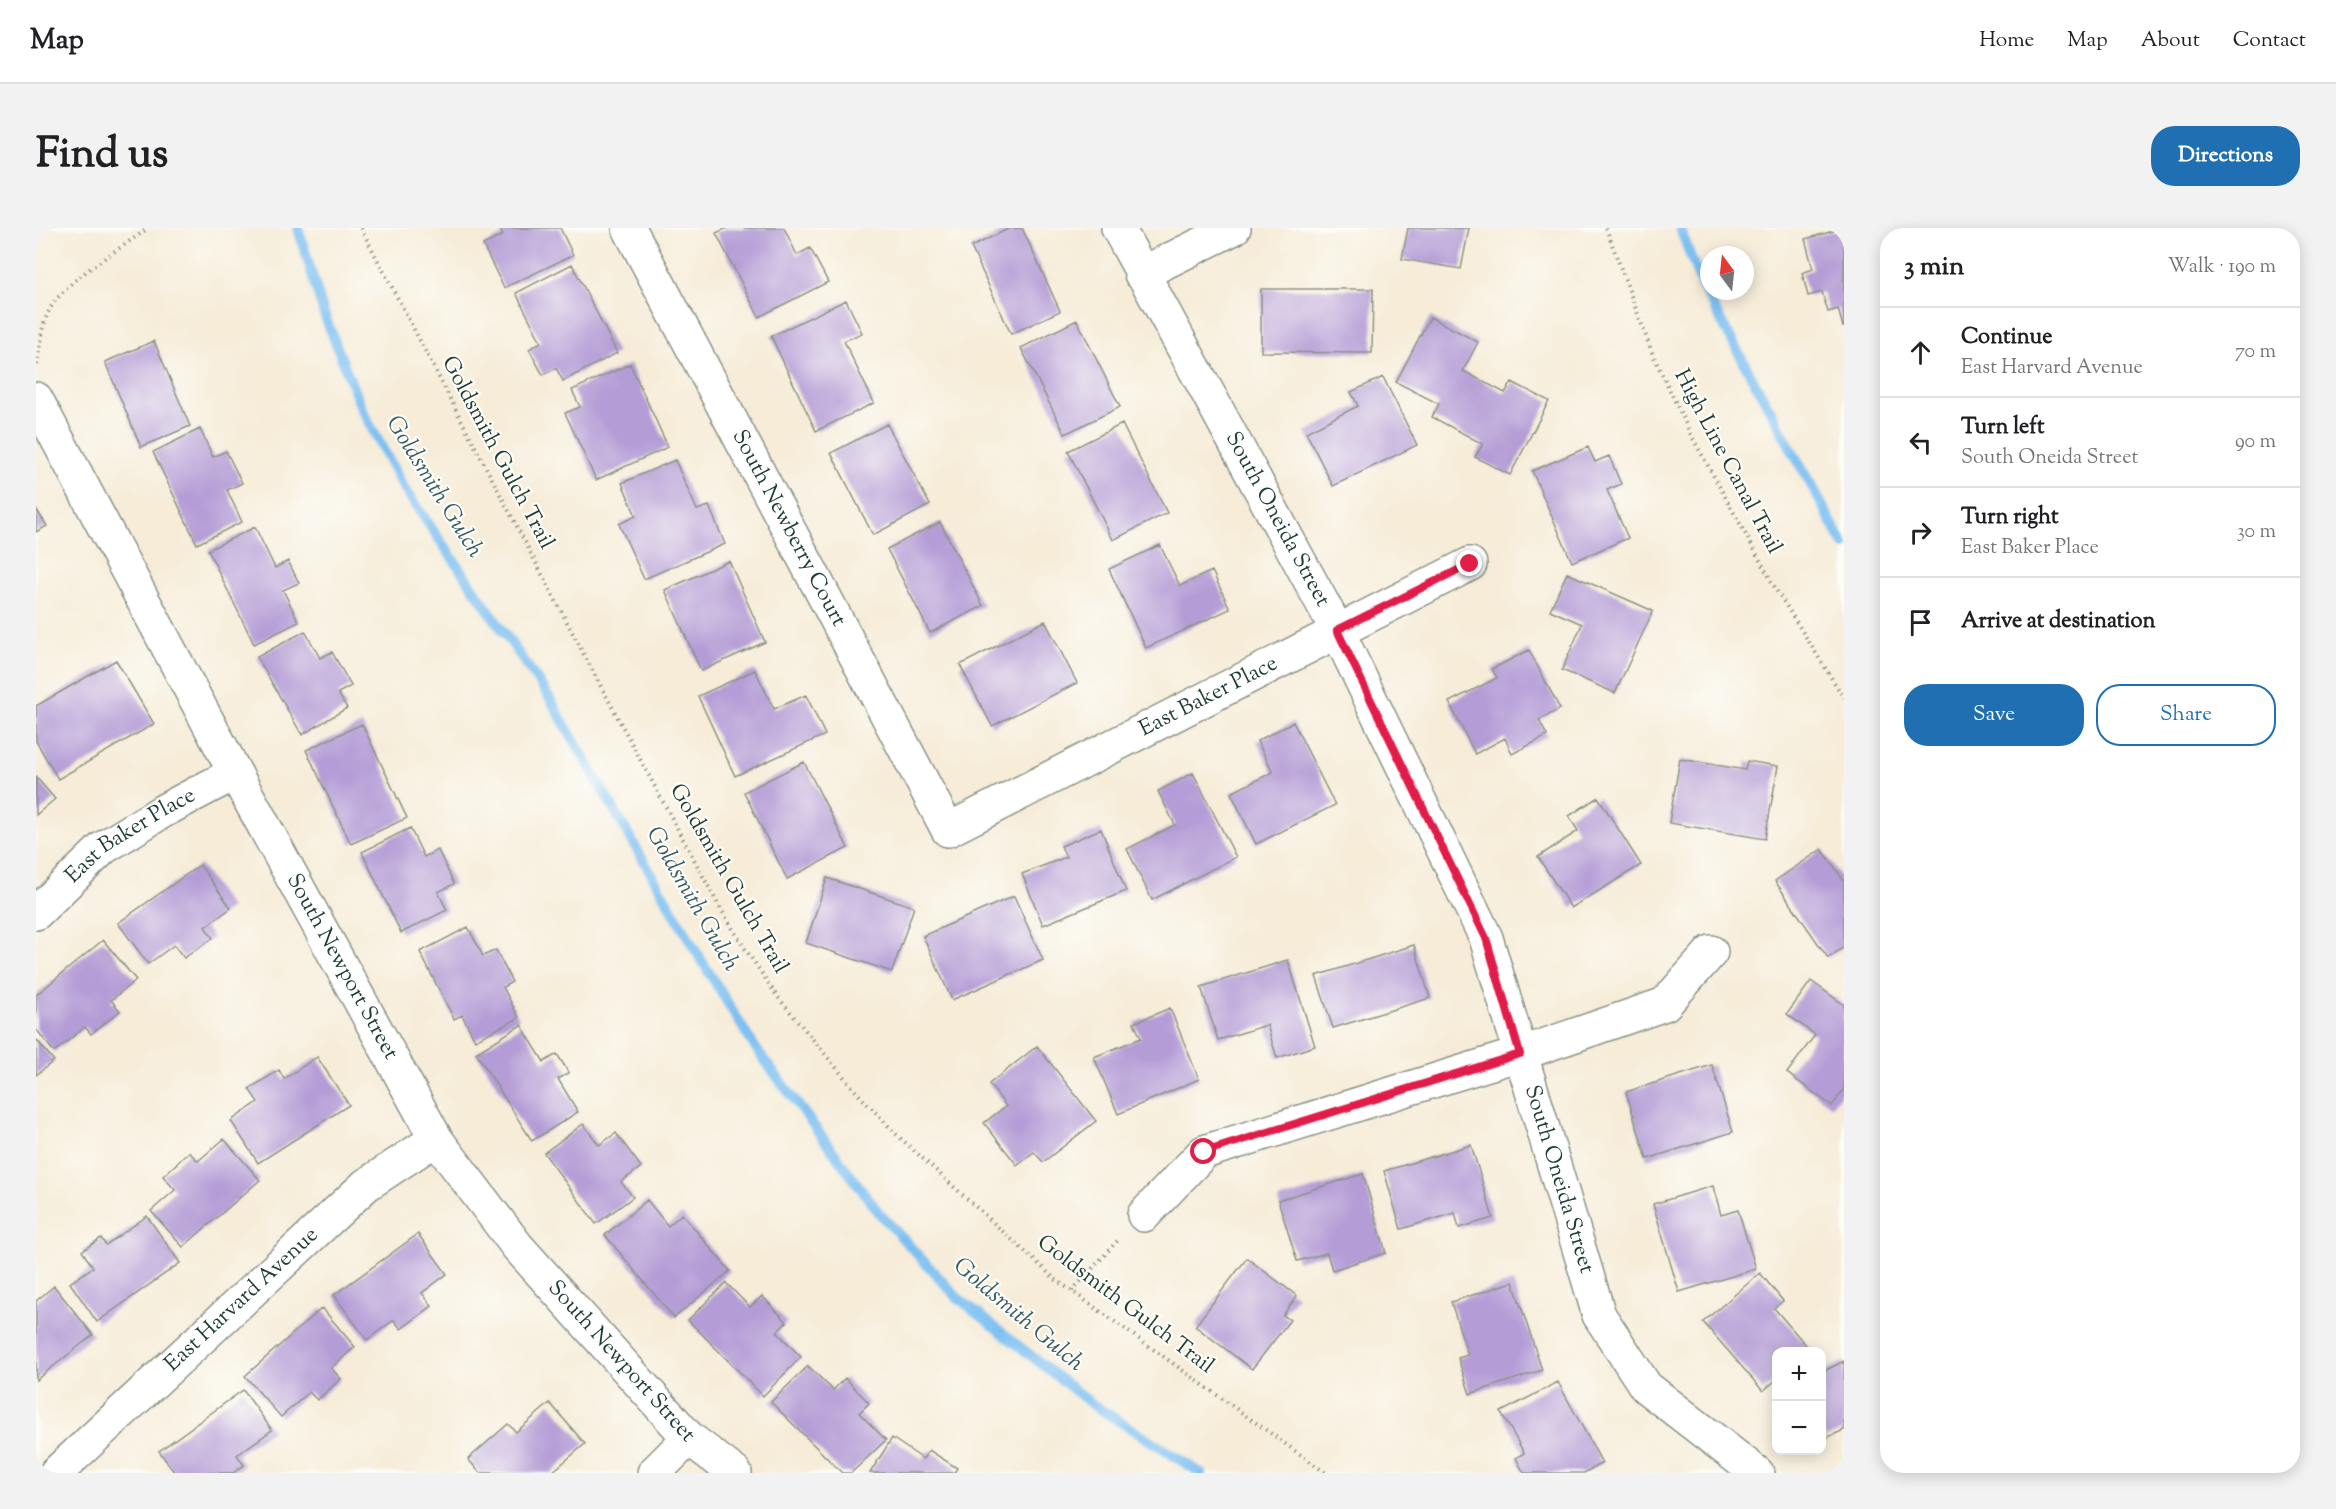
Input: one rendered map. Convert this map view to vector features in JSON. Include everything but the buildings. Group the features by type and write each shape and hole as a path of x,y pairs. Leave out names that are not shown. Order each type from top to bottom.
{"street":[{"name":"South Newberry Court","path":"629,228 948,830"},
{"name":"South Oneida Street","path":"1118,228 1141,274 1337,630 1486,938 1599,1315 1646,1387 1757,1473"},
{"path":"1141,274 1234,228"},
{"name":"South Newport Street","path":"36,399 236,773 436,1139 517,1246 689,1438 735,1473"},
{"name":"East Baker Place","path":"948,830 1470,564"},
{"name":"East Baker Place","path":"36,913 103,848 163,811 236,773"},
{"path":"1144,1215 1204,1152 1520,1054 1665,1004 1711,952"},
{"name":"East Harvard Avenue","path":"56,1473 366,1185 436,1139"},
{"path":"654,1473 689,1438"}],"path":[{"path":"36,374 40,342 48,314 63,294 91,268 148,228"},
{"name":"Goldsmith Gulch Trail","path":"361,228 582,651 719,906 777,996 858,1094 897,1135 1055,1279 1326,1473"},
{"name":"High Line Canal Trail","path":"1606,228 1653,355 1686,426 1777,591 1844,698"},
{"path":"1072,1291 1099,1260"}],"waterway":[{"name":"Goldsmith Gulch","path":"298,228 324,314 362,410 405,490 549,697 697,953 754,1046 880,1214 957,1297 1092,1404 1201,1473"},
{"path":"1680,228 1701,284 1844,545"}],"route":[{"path":"1204,1152 1520,1054 1486,938 1337,630 1470,564"}]}
